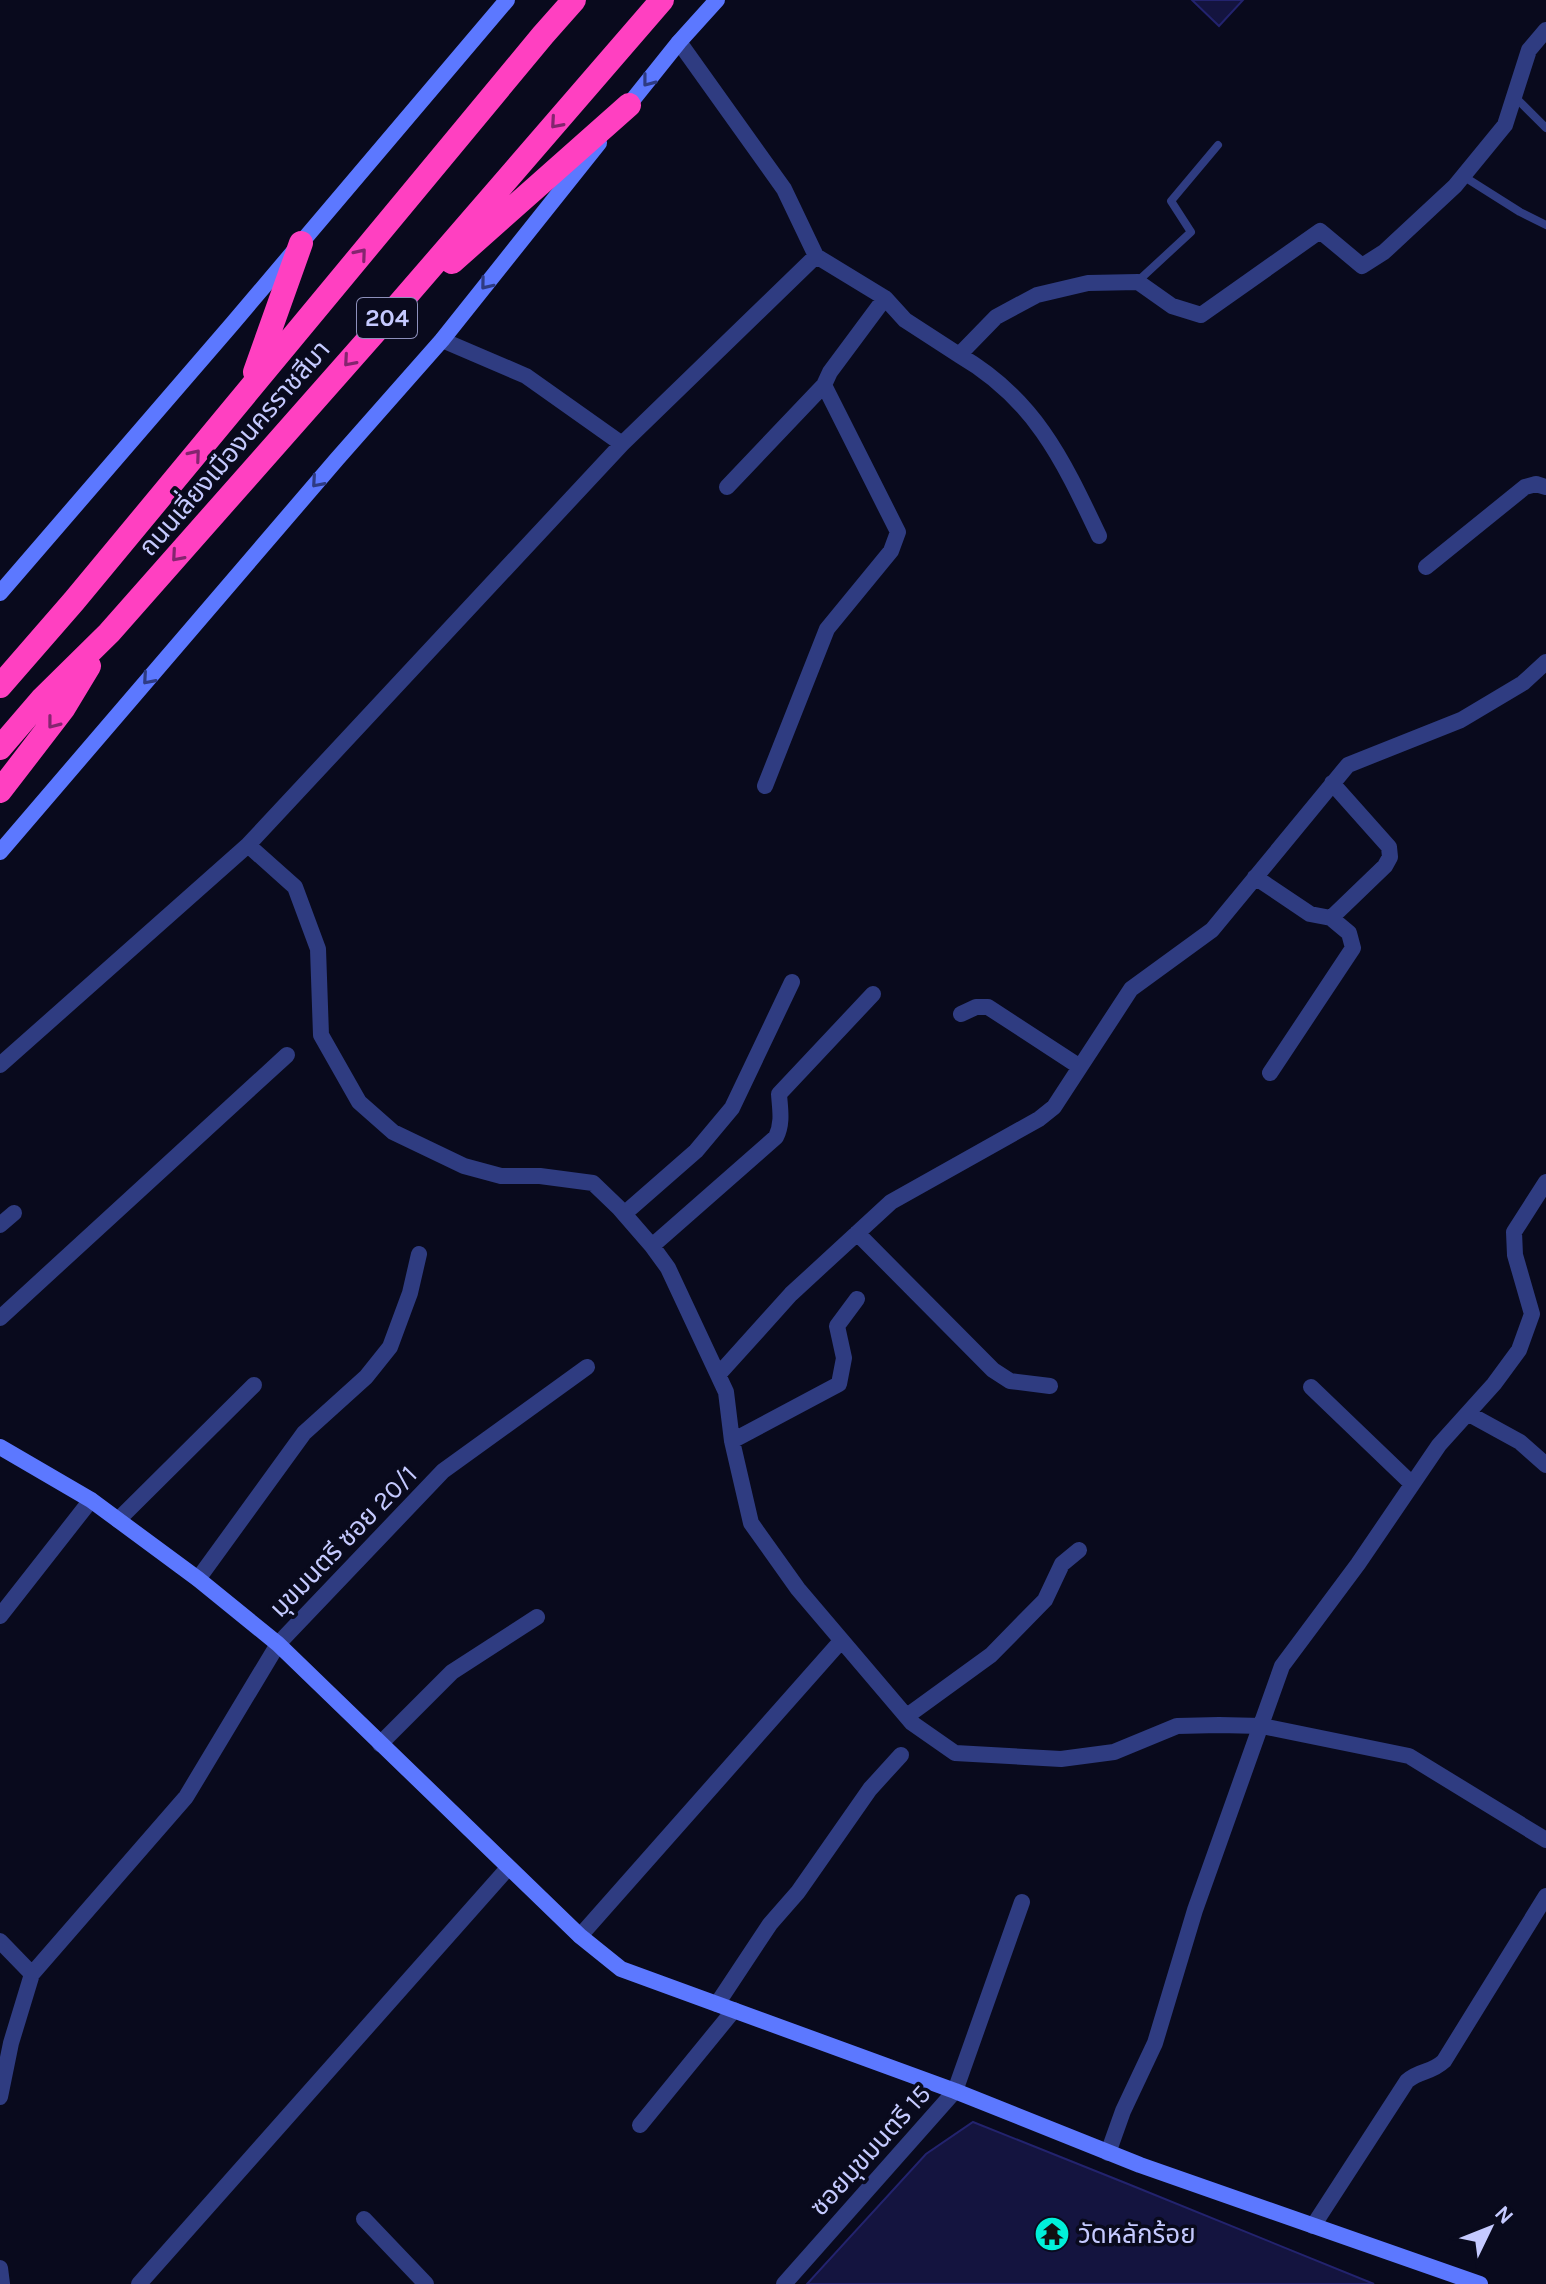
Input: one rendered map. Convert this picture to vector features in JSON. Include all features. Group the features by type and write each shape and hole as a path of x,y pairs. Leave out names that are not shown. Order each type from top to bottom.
{"highway":[{"name":"ถนนเลี่ยงเมืองนครราชสีมา","path":"0,686 574,0"},
{"name":"ถนนเลี่ยงเมืองนครราชสีมา","path":"0,748 42,699 109,633 662,0"},
{"path":"381,325 629,105"},
{"path":"249,390 301,243"},
{"path":"0,664 74,601"},
{"path":"0,791 63,709 109,633"}],"main road":[{"path":"0,593 507,0"},
{"path":"0,852 442,340 679,42 717,0"},
{"path":"0,1447 91,1500 198,1579 278,1644 508,1868 580,1936 621,1969 955,2091 1108,2153 1480,2284"}],"street":[{"path":"543,35 564,0"},
{"path":"959,355 996,317 1037,295 1088,283 1138,282 1172,306 1201,315 1320,231 1362,266 1384,252 1463,176 1505,125 1529,50 1546,30"},
{"path":"679,42 784,189 816,256 885,298 905,320 985,370 1013,394 1044,431 1068,469 1099,536"},
{"path":"0,1065 248,845 622,444 816,256"},
{"path":"727,487 824,385 830,372 885,298"},
{"path":"442,340 526,376 622,444"},
{"path":"765,786 827,629 891,551 898,532 824,385"},
{"path":"1426,567 1525,487 1536,484 1546,487"},
{"path":"718,1375 791,1294 891,1202 952,1170 1054,1107 1131,989 1212,930 1348,765 1461,720 1523,683 1546,662"},
{"path":"1331,918 1385,866 1390,857 1389,847 1332,783"},
{"path":"248,845 295,887 318,949 321,1035 359,1102 393,1132 464,1166 501,1176 540,1176 593,1183 652,1246 668,1268 726,1392 732,1441 751,1523 798,1589 912,1723 955,1753 1061,1759 1114,1752 1177,1726 1262,1726 1409,1756 1546,1840"},
{"path":"1255,877 1310,914 1331,918 1349,933 1353,948 1270,1073"},
{"path":"624,1214 696,1151 732,1108 792,982"},
{"path":"652,1246 776,1137 781,1121 779,1094 873,994"},
{"path":"961,1014 976,1007 988,1007 1080,1067"},
{"path":"0,1318 287,1055"},
{"path":"1108,2153 1123,2111 1155,2043 1195,1910 1282,1666 1358,1564 1439,1445 1469,1414 1519,1350 1532,1314 1515,1255 1514,1232 1546,1182"},
{"path":"0,1225 14,1213"},
{"path":"857,1233 993,1370 1010,1381 1050,1386"},
{"path":"198,1579 304,1433 366,1377 390,1347 410,1293 419,1254"},
{"path":"732,1441 839,1384 844,1358 837,1326 857,1299"},
{"name":"มุขมนตรี ซอย 20/1","path":"32,1974 186,1797 278,1644 443,1471 587,1367"},
{"path":"118,1520 254,1385"},
{"path":"1311,1387 1411,1483"},
{"path":"1469,1414 1520,1442 1546,1465"},
{"path":"0,1616 91,1500"},
{"path":"907,1716 991,1655 1045,1600 1062,1564 1079,1550"},
{"path":"380,1744 452,1672 537,1617"},
{"path":"580,1936 841,1641"},
{"path":"717,2004 770,1924 798,1892 870,1789 901,1755"},
{"path":"139,2284 508,1868"},
{"path":"1313,2226 1407,2081 1416,2073 1435,2069 1444,2061 1546,1896"},
{"name":"ซอยมุขมนตรี 15","path":"784,2284 955,2091 1022,1902"},
{"path":"0,1941 32,1974 1,2087"},
{"path":"640,2125 734,2010"},
{"path":"364,2219 426,2284"},
{"path":"0,2268 2,2284"}],"lane":[{"path":"1514,97 1546,128"},
{"path":"1138,282 1191,232 1171,201 1218,145"},
{"path":"1463,176 1546,225"}],"building":[{"path":"1192,0 1243,0 1219,26"},
{"name":"วัดหลักร้อย","path":"973,2122 1374,2284 807,2284 926,2154"}],"place":[{"name":"วัดหลักร้อย","path":"1052,2234"}]}
